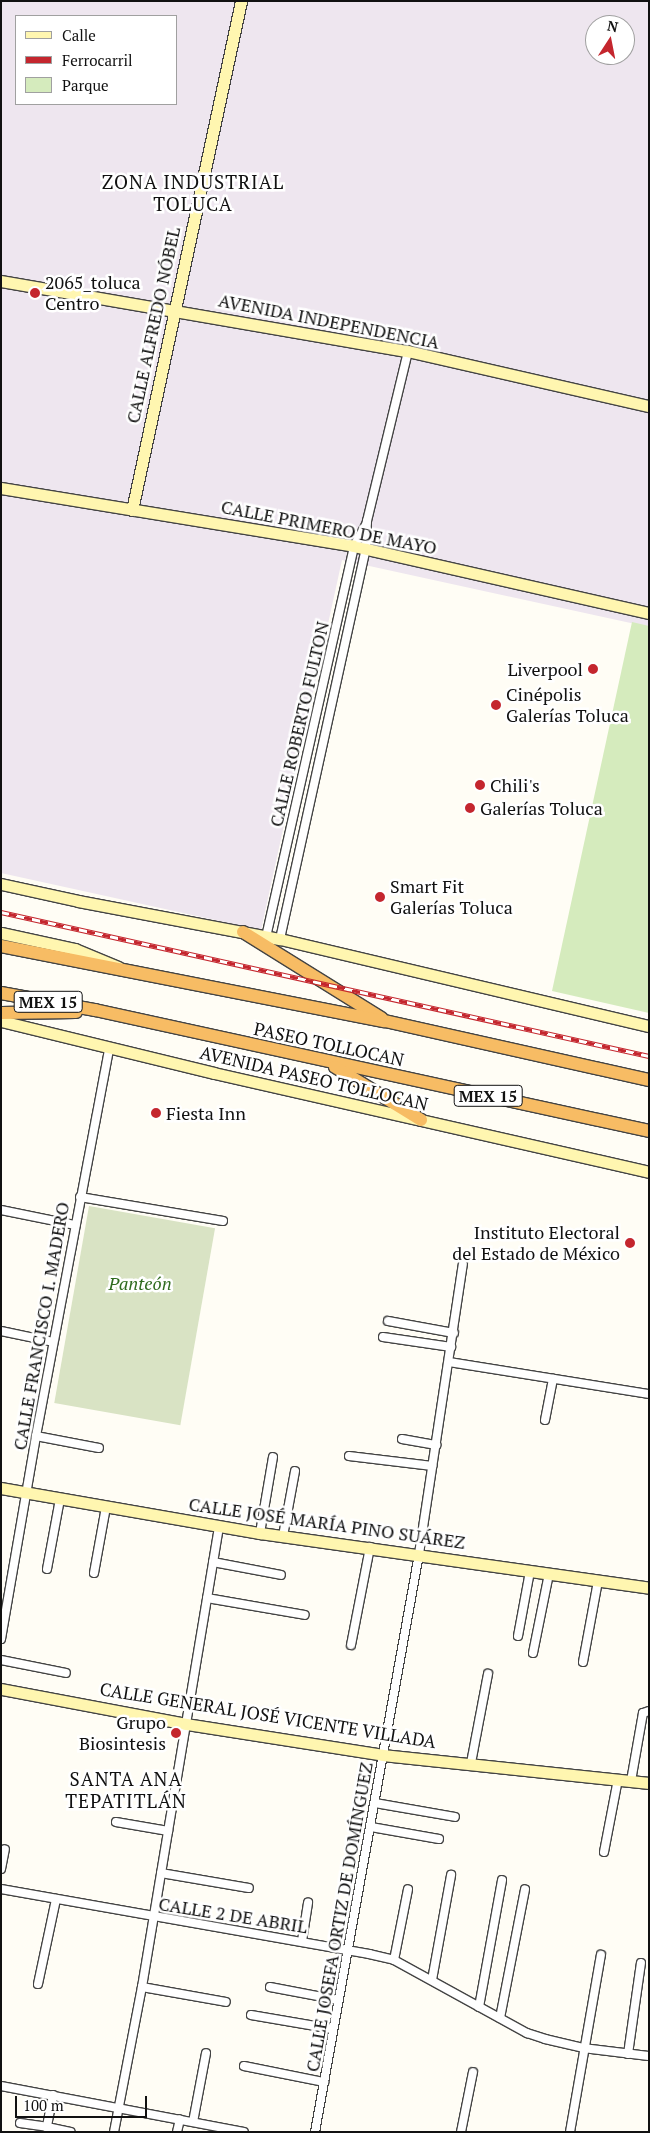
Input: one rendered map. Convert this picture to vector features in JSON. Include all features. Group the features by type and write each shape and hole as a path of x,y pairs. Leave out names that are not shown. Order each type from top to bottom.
{"highway":[{"path":"242,932 385,1021"},
{"path":"1,946 122,968"},
{"name":"PASEO TOLLOCAN","path":"122,968 385,1021 649,1080"},
{"name":"PASEO TOLLOCAN","path":"1,993 95,1010 649,1131"},
{"path":"1,1013 95,1010"},
{"path":"327,1062 421,1120"}],"main road":[{"name":"CALLE ALFREDO NÓBEL","path":"132,510 173,309 241,1"},
{"name":"AVENIDA INDEPENDENCIA","path":"1,281 173,309 408,351 649,406"},
{"name":"CALLE PRIMERO DE MAYO","path":"1,488 366,548 649,612"},
{"path":"1,884 78,901 280,940 649,1026"},
{"path":"1,933 75,949 122,968"},
{"name":"AVENIDA PASEO TOLLOCAN","path":"1,1021 109,1048 649,1172"},
{"name":"CALLE JOSÉ MARÍA PINO SUÁREZ","path":"1,1488 260,1533 370,1547 649,1588"},
{"name":"CALLE GENERAL JOSÉ VICENTE VILLADA","path":"1,1689 186,1724 383,1755 649,1783"}],"street":[{"name":"CALLE ROBERTO FULTON","path":"280,940 366,548 367,521 408,351"},
{"name":"CALLE ROBERTO FULTON","path":"266,937 354,546 367,521"},
{"name":"CALLE FRANCISCO I. MADERO","path":"1,1639 53,1342 109,1048"},
{"path":"80,1197 223,1222"},
{"path":"1,1210 75,1226"},
{"name":"CALLE JOSEFA ORTIZ DE DOMÍNGUEZ","path":"315,2132 419,1554 452,1347 462,1264"},
{"path":"388,1321 454,1333"},
{"path":"1,1331 53,1342"},
{"path":"383,1337 452,1347"},
{"path":"449,1362 649,1394"},
{"path":"545,1420 553,1378"},
{"path":"36,1436 99,1448"},
{"path":"402,1439 436,1445"},
{"path":"350,1456 432,1466"},
{"path":"260,1533 273,1457"},
{"path":"283,1536 295,1471"},
{"path":"47,1568 60,1499"},
{"path":"94,1573 106,1507"},
{"path":"114,2132 142,1987 220,1526"},
{"path":"351,1645 370,1547"},
{"path":"214,1562 281,1575"},
{"path":"518,1636 530,1571"},
{"path":"534,1654 549,1574"},
{"path":"583,1662 598,1581"},
{"path":"207,1598 305,1616"},
{"path":"1,1660 66,1673"},
{"path":"472,1763 488,1674"},
{"path":"630,1780 643,1713 649,1711"},
{"path":"604,1852 618,1779"},
{"path":"375,1803 455,1817"},
{"path":"116,1822 168,1831"},
{"path":"370,1827 439,1839"},
{"path":"1,1868 5,1849"},
{"path":"161,1873 249,1888"},
{"path":"432,1980 451,1875"},
{"path":"480,2007 502,1880"},
{"name":"CALLE 2 DE ABRIL","path":"1,1889 154,1918 302,1941 394,1960 500,2018 544,2039 583,2048 649,2056"},
{"path":"394,1960 408,1889"},
{"path":"500,2018 525,1889"},
{"path":"38,1984 56,1899"},
{"path":"302,1941 308,1902"},
{"path":"570,2132 600,1955"},
{"path":"628,2054 641,1963"},
{"path":"142,1987 226,2002"},
{"path":"270,1987 338,2000"},
{"path":"251,2015 333,2029"},
{"path":"193,2122 206,2053"},
{"path":"244,2066 324,2082"},
{"path":"462,2132 472,2072"},
{"path":"1,2086 180,2119 193,2122 204,2128 244,2132"},
{"path":"47,2127 53,2095"},
{"path":"178,2132 180,2119"},
{"path":"20,2123 70,2132"}],"shaded area":[{"path":"1,1 649,1 649,627 342,560 261,930 1,873"}],"green space":[{"path":"632,622 649,626 649,1013 552,991"},
{"name":"Panteón","path":"89,1206 215,1228 180,1425 54,1403"}],"railway":[{"path":"1,912 649,1056"}],"place":[{"name":"2065_toluca Centro","path":"35,293"},
{"name":"Liverpool","path":"593,669"},
{"name":"Cinépolis Galerías Toluca","path":"496,705"},
{"name":"Chili's","path":"480,785"},
{"name":"Galerías Toluca","path":"470,808"},
{"name":"Smart Fit Galerías Toluca","path":"380,897"},
{"name":"Fiesta Inn","path":"156,1113"},
{"name":"Instituto Electoral del Estado de México","path":"630,1243"},
{"name":"Grupo Biosintesis","path":"176,1733"}],"district":[{"name":"ZONA INDUSTRIAL TOLUCA","path":"193,193"},
{"name":"SANTA ANA TEPATITLÁN","path":"126,1790"}]}
